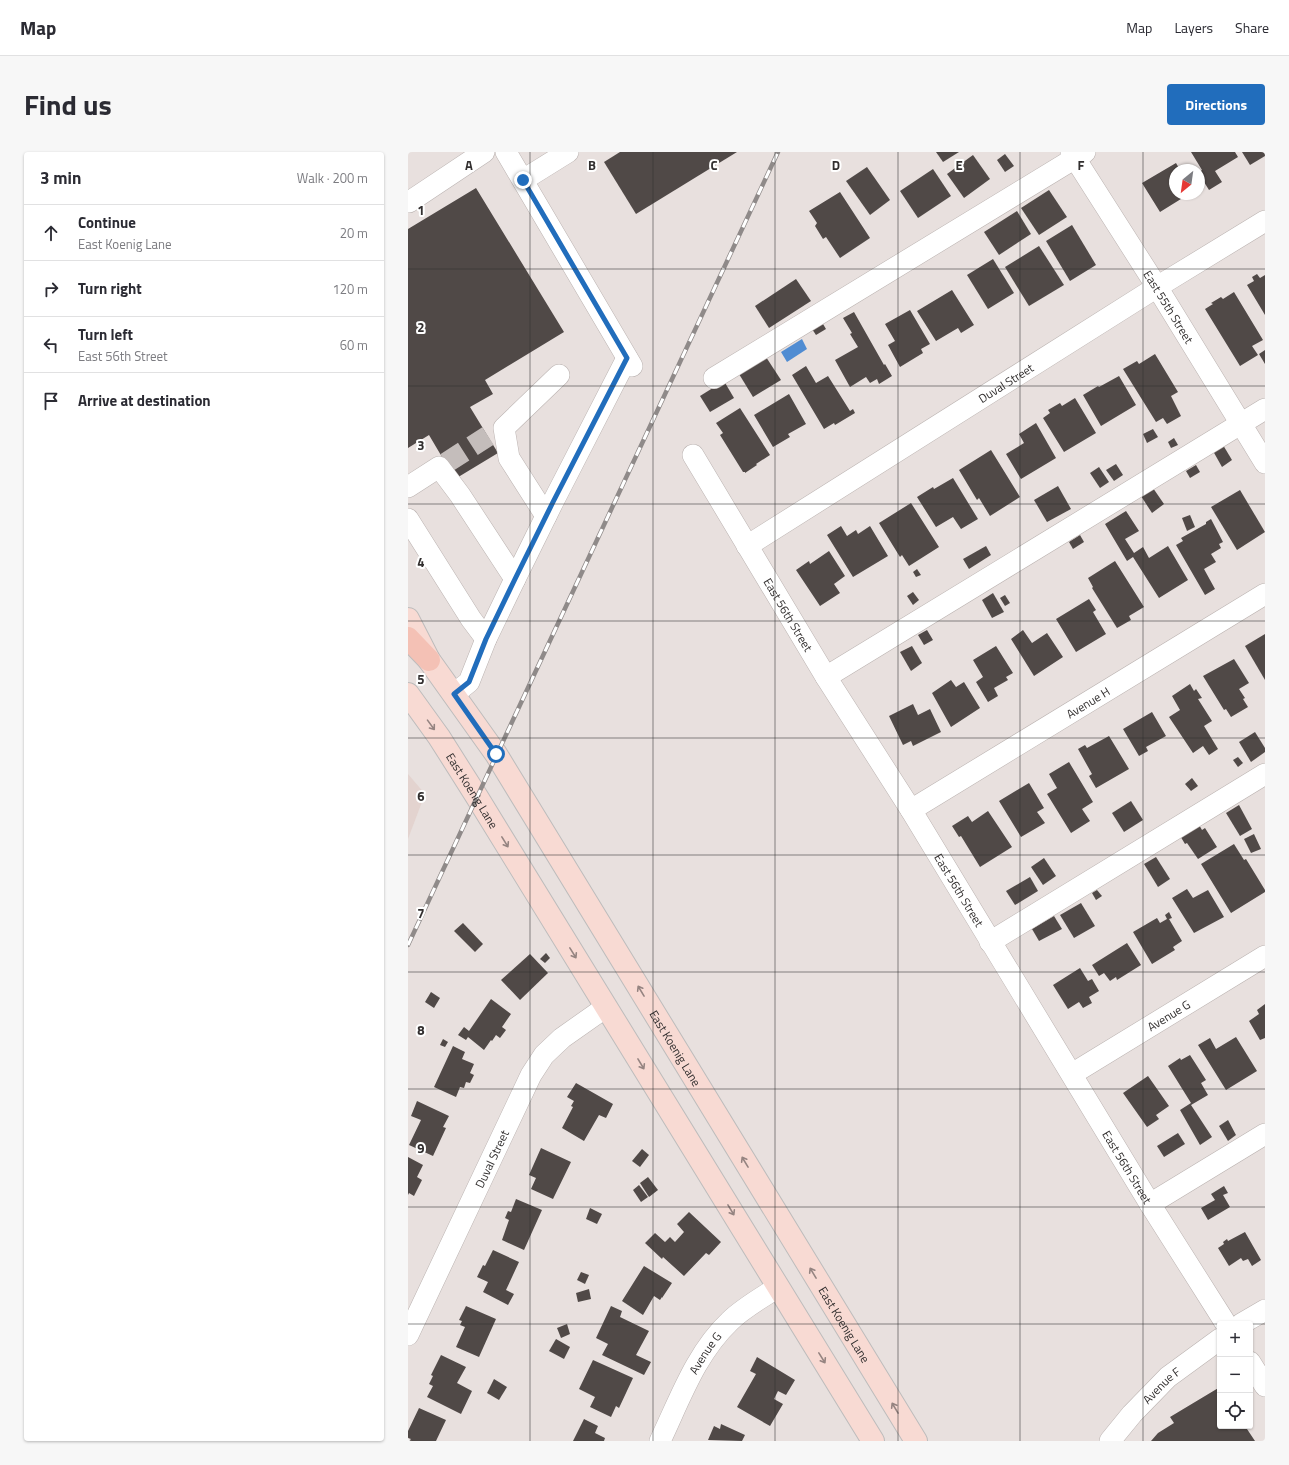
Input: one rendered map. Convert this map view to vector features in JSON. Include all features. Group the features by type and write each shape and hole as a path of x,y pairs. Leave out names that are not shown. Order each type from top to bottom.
{"highway":[{"path":"408,638 429,660"}],"main road":[{"name":"East Koenig Lane","path":"408,619 429,660 496,754 916,1441"},
{"name":"East Koenig Lane","path":"408,694 440,737 873,1441"}],"street":[{"path":"409,202 484,152"},
{"path":"454,694 469,682 486,639 546,516 629,362 506,152"},
{"path":"523,180 568,152"},
{"path":"714,378 1077,154"},
{"name":"East 55th Street","path":"1077,154 1265,464"},
{"name":"Duval Street","path":"747,546 1157,287 1265,221"},
{"path":"546,516 509,458 496,432 560,375"},
{"path":"826,677 1265,409"},
{"name":"East 56th Street","path":"693,455 826,677 911,810 1150,1204 1224,1321"},
{"path":"408,487 442,465 515,579"},
{"path":"408,519 471,619 486,639"},
{"name":"Avenue H","path":"911,810 1265,594"},
{"path":"990,942 1265,774"},
{"name":"Avenue G","path":"1072,1074 1265,956"},
{"name":"Duval Street","path":"408,1334 532,1074 544,1055 562,1038 606,1007"},
{"path":"1150,1204 1265,1134"},
{"name":"Avenue G","path":"660,1441 690,1378 707,1347 731,1320 778,1287"},
{"path":"1247,1321 1265,1310"},
{"name":"Avenue F","path":"1110,1441 1132,1414 1168,1377 1217,1341"},
{"path":"1253,1367 1265,1386"}],"shaded area":[{"path":"408,774 425,794 408,839"}],"water":[{"path":"802,339 807,349 787,362 781,352"}],"building":[{"path":"620,152 737,152 636,214 604,162"},
{"path":"936,152 959,152 943,162"},
{"path":"1191,152 1235,152 1238,157 1215,171 1222,182 1209,190 1205,184 1205,164 1198,164"},
{"path":"1242,152 1265,152 1265,156 1250,165"},
{"path":"1005,154 1014,166 1005,172 997,160"},
{"path":"973,155 990,179 964,198 947,174"},
{"path":"867,167 890,200 870,215 846,181"},
{"path":"1169,167 1169,200 1179,200 1160,212 1142,183"},
{"path":"933,169 951,196 918,218 900,191"},
{"path":"476,188 564,332 485,380 493,394 470,407 498,453 455,479 429,435 408,448 408,229"},
{"path":"1049,190 1067,217 1039,235 1021,208"},
{"path":"840,192 870,238 840,258 826,237 823,239 815,226 817,223 809,211"},
{"path":"1017,211 1031,234 999,255 984,232"},
{"path":"1072,225 1096,265 1070,281 1046,241"},
{"path":"1039,246 1064,285 1029,306 1005,267"},
{"path":"993,259 1014,293 988,309 967,275"},
{"path":"1257,274 1260,278 1265,275 1265,315 1247,285 1254,281 1252,277"},
{"path":"796,279 811,301 769,328 755,306"},
{"path":"952,290 974,325 961,333 958,328 936,341 917,311"},
{"path":"1234,292 1263,340 1252,346 1258,355 1240,366 1205,309 1221,297 1223,299"},
{"path":"910,310 930,344 921,349 923,353 900,367 888,345 895,341 885,324"},
{"path":"854,312 884,365 885,364 892,376 879,384 877,379 870,383 866,377 850,387 835,360 858,347 843,318"},
{"path":"820,319 826,329 816,335 810,326"},
{"path":"1265,350 1265,364 1259,354"},
{"path":"1155,354 1178,392 1171,396 1181,416 1167,424 1163,418 1156,422 1123,369 1137,361 1139,364"},
{"path":"766,357 781,380 753,397 739,374"},
{"path":"806,366 816,383 828,376 850,411 853,409 855,413 835,425 834,423 824,429 792,375"},
{"path":"1119,376 1136,405 1101,426 1083,395"},
{"path":"724,381 734,398 710,412 700,396"},
{"path":"789,394 806,424 788,434 790,437 773,447 754,415"},
{"path":"1075,398 1096,433 1064,452 1043,418 1050,413 1048,410 1060,403 1062,406"},
{"path":"740,408 770,455 745,473 720,435 723,433 716,423"},
{"path":"1036,423 1056,458 1021,479 1006,454 1024,443 1019,434"},
{"path":"1153,429 1158,437 1147,443 1143,434"},
{"path":"1174,438 1178,445 1171,448 1168,442"},
{"path":"1223,445 1232,460 1222,467 1213,451"},
{"path":"991,450 1020,497 990,516 979,498 977,500 959,470"},
{"path":"1116,464 1123,475 1114,481 1106,470"},
{"path":"1196,465 1200,472 1190,478 1186,471"},
{"path":"1099,467 1109,482 1100,488 1090,473"},
{"path":"953,478 978,519 961,529 953,517 936,527 917,497 933,487 934,489"},
{"path":"1058,486 1071,509 1047,522 1034,500"},
{"path":"1153,488 1164,504 1152,513 1141,496"},
{"path":"1240,490 1265,532 1237,550 1211,507"},
{"path":"911,503 939,547 909,566 902,555 900,557 879,523"},
{"path":"1126,511 1139,531 1125,539 1134,553 1143,547 1149,558 1168,546 1188,580 1159,598 1133,557 1127,561 1105,524"},
{"path":"1190,515 1195,527 1187,531 1182,518"},
{"path":"1211,519 1223,542 1219,544 1221,548 1211,554 1216,562 1204,569 1215,589 1205,595 1176,545 1183,541 1181,538 1206,524 1206,522"},
{"path":"841,526 847,536 856,530 858,534 870,526 888,556 853,577 827,535"},
{"path":"1080,535 1084,542 1073,549 1069,542"},
{"path":"986,546 991,555 969,569 963,559"},
{"path":"829,551 845,576 834,584 840,593 820,606 796,570 809,561 810,564"},
{"path":"1115,561 1144,607 1129,616 1131,620 1117,628 1092,588 1093,587 1088,578"},
{"path":"917,569 921,575 916,577 913,572"},
{"path":"913,592 919,600 913,605 907,596"},
{"path":"993,593 1004,612 992,618 982,600"},
{"path":"1005,595 1010,603 1005,606 1000,598"},
{"path":"1089,599 1096,610 1093,612 1106,634 1076,652 1056,619"},
{"path":"927,630 933,640 924,645 918,635"},
{"path":"1023,630 1032,643 1047,633 1063,657 1034,676 1011,639"},
{"path":"1265,634 1265,680 1245,646"},
{"path":"912,646 922,663 911,671 900,652"},
{"path":"996,646 1013,673 1006,677 1008,680 994,688 998,696 988,702 976,682 983,677 973,660"},
{"path":"1234,659 1249,683 1239,689 1245,698 1243,699 1248,707 1231,717 1226,709 1224,710 1203,676"},
{"path":"951,680 956,687 964,682 980,708 951,727 932,693"},
{"path":"1190,684 1194,691 1196,689 1202,698 1198,699 1212,721 1204,726 1218,749 1209,755 1203,746 1193,753 1169,717 1180,710 1172,696"},
{"path":"913,704 918,715 930,709 941,732 913,746 911,741 903,745 889,716"},
{"path":"1152,712 1166,736 1146,747 1148,751 1139,756 1123,729"},
{"path":"1255,732 1265,748 1265,752 1251,762 1239,742"},
{"path":"1109,736 1129,769 1096,788 1089,776 1092,774 1078,749 1085,745 1087,748"},
{"path":"1238,757 1243,763 1238,767 1233,760"},
{"path":"1069,762 1093,802 1082,809 1090,821 1071,833 1047,794 1057,788 1049,774"},
{"path":"1192,778 1198,786 1191,791 1185,784"},
{"path":"1029,783 1044,808 1037,812 1045,823 1021,837 999,801"},
{"path":"1131,801 1143,820 1124,832 1112,813"},
{"path":"1239,805 1252,829 1240,836 1226,813"},
{"path":"988,811 1012,847 980,867 961,836 959,837 952,826 968,816 972,822"},
{"path":"1198,823 1202,830 1205,828 1217,847 1198,859 1187,843 1185,844 1179,834"},
{"path":"1254,834 1261,849 1251,853 1244,839"},
{"path":"1234,844 1244,860 1246,859 1265,892 1231,913 1201,864"},
{"path":"1156,857 1170,879 1158,887 1144,864"},
{"path":"1044,858 1056,876 1043,885 1031,867"},
{"path":"1030,877 1038,891 1015,905 1006,891"},
{"path":"1187,889 1193,898 1208,890 1224,917 1194,933 1172,898"},
{"path":"1097,890 1102,896 1096,900 1092,893"},
{"path":"1081,903 1095,926 1074,938 1060,915"},
{"path":"1169,912 1172,918 1169,919 1182,941 1173,947 1175,950 1152,964 1133,932 1157,918 1160,923 1167,919 1165,915"},
{"path":"1054,916 1062,929 1039,941 1032,929"},
{"path":"463,923 483,944 475,952 454,931"},
{"path":"1127,943 1141,965 1117,980 1116,977 1110,981 1104,973 1099,976 1092,965"},
{"path":"546,953 550,958 545,963 540,959"},
{"path":"530,954 548,973 520,1000 501,980"},
{"path":"1080,968 1088,981 1092,979 1099,991 1089,997 1092,1003 1083,1008 1079,1002 1068,1009 1053,985"},
{"path":"431,992 440,998 434,1008 425,1002"},
{"path":"491,999 511,1014 502,1027 506,1030 500,1038 496,1035 484,1050 468,1037 466,1040 458,1035 464,1027 469,1031"},
{"path":"1265,1004 1265,1038 1260,1040 1249,1021 1259,1014 1257,1010"},
{"path":"1236,1037 1257,1071 1226,1090 1198,1045 1210,1038 1216,1049"},
{"path":"443,1039 448,1042 445,1047 440,1045"},
{"path":"453,1046 465,1052 462,1059 474,1064 470,1073 474,1075 470,1083 466,1082 464,1088 460,1087 456,1097 434,1087"},
{"path":"1190,1055 1206,1080 1201,1083 1208,1095 1191,1105 1212,1137 1200,1145 1180,1110 1191,1103 1168,1066 1180,1058 1181,1060"},
{"path":"1148,1076 1169,1106 1156,1115 1159,1119 1147,1127 1123,1093"},
{"path":"576,1083 613,1104 606,1118 599,1115 584,1141 562,1128 573,1107 571,1106 574,1101 567,1097"},
{"path":"417,1101 449,1116 443,1127 446,1128 433,1156 409,1145 421,1120 411,1116"},
{"path":"1228,1120 1236,1135 1228,1141 1219,1126"},
{"path":"1178,1133 1185,1144 1164,1157 1157,1146"},
{"path":"541,1148 571,1162 553,1199 531,1189 536,1178 529,1175"},
{"path":"642,1149 649,1155 640,1167 632,1161"},
{"path":"408,1157 423,1165 417,1177 422,1180 414,1196 409,1193 408,1195"},
{"path":"648,1177 658,1190 649,1197 640,1183"},
{"path":"639,1185 648,1197 641,1202 633,1190"},
{"path":"1224,1186 1228,1193 1223,1195 1230,1207 1208,1220 1201,1208 1215,1200 1211,1194"},
{"path":"516,1199 542,1210 524,1250 502,1240 509,1220 505,1218 508,1211 511,1212"},
{"path":"590,1208 602,1214 597,1224 586,1219"},
{"path":"689,1212 721,1242 709,1255 706,1253 684,1276 663,1257 662,1259 645,1243 655,1233 665,1242 670,1237 675,1242 684,1232 677,1224"},
{"path":"1245,1232 1261,1260 1252,1266 1248,1259 1243,1261 1241,1258 1229,1266 1218,1248 1224,1244 1223,1242 1227,1239 1228,1241"},
{"path":"493,1250 519,1262 506,1290 514,1294 508,1305 483,1292 488,1282 477,1277 483,1265 485,1266"},
{"path":"644,1266 672,1283 660,1300 654,1296 643,1315 622,1301"},
{"path":"581,1272 589,1275 585,1284 577,1280"},
{"path":"589,1289 591,1299 578,1302 576,1293"},
{"path":"466,1306 496,1319 479,1357 456,1347 465,1327 460,1325 462,1321 459,1320"},
{"path":"611,1306 622,1311 620,1317 649,1331 636,1355 651,1362 644,1375 602,1355 608,1344 596,1338"},
{"path":"567,1324 570,1334 561,1338 557,1328"},
{"path":"556,1339 570,1347 564,1359 549,1351"},
{"path":"441,1355 466,1367 457,1383 472,1391 461,1414 427,1397 433,1386 429,1384 433,1376 431,1375"},
{"path":"757,1357 795,1380 786,1395 778,1391 774,1399 783,1404 770,1426 737,1407 756,1374 750,1371"},
{"path":"593,1360 633,1378 619,1408 616,1406 611,1417 590,1407 595,1397 579,1389"},
{"path":"494,1379 507,1387 499,1400 487,1393"},
{"path":"1217,1389 1217,1429 1247,1429 1255,1441 1151,1441 1158,1433 1174,1423 1170,1417"},
{"path":"419,1408 446,1420 436,1441 409,1441 411,1439 408,1438 408,1431"},
{"path":"584,1419 598,1426 595,1433 605,1438 604,1441 573,1441"},
{"path":"721,1424 745,1435 742,1441 708,1440 714,1426 720,1429"}],"tunnel":[{"path":"446,463 488,436"}],"railway":[{"path":"408,945 778,152"}],"route":[{"path":"496,754 454,694 469,682 486,639 515,579 627,358 523,180"}]}
